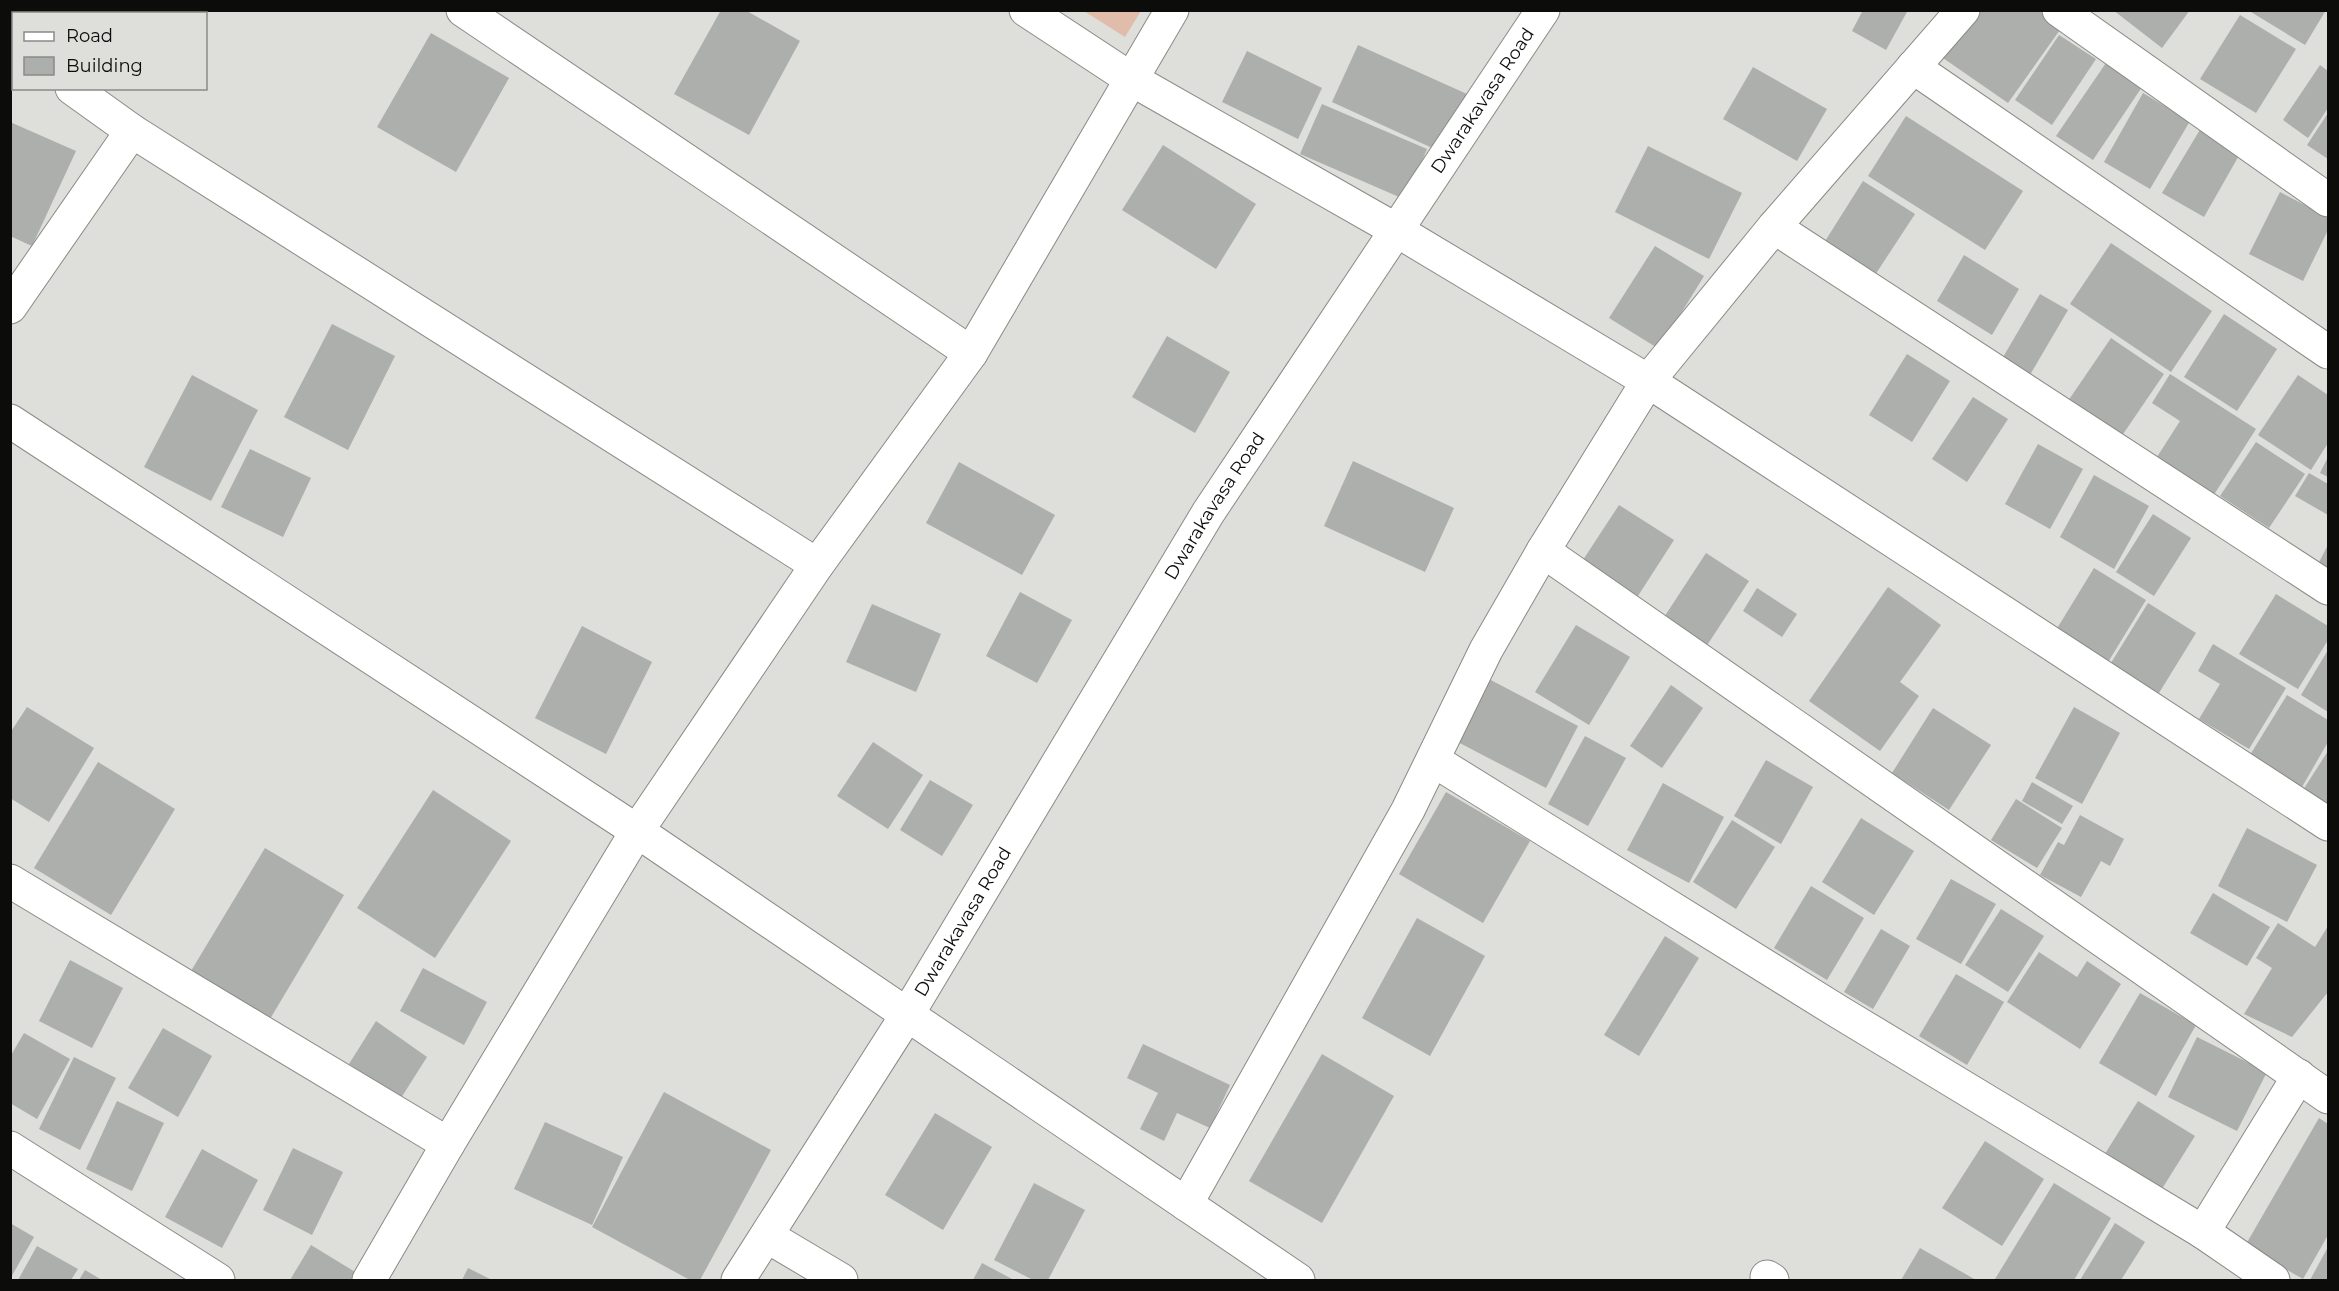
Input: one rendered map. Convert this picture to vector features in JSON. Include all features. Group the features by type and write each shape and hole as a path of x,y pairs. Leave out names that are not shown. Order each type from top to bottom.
{"street":[{"path":"463,10 971,353"},
{"path":"1026,10 1131,79 1396,230 1648,381 2328,824"},
{"path":"369,1281 448,1144 637,831 817,565 971,353 1172,10"},
{"name":"Dwarakavasa Road","path":"738,1281 908,1015 1208,513 1543,10"},
{"path":"1186,1204 1408,810 1486,650 1543,551 1648,381 1774,227 1963,10"},
{"path":"2059,10 2328,200"},
{"path":"1913,67 2328,352"},
{"path":"75,90 132,131 817,565"},
{"path":"10,307 132,131"},
{"path":"1774,227 2328,588"},
{"path":"10,421 637,831 908,1015"},
{"path":"1543,551 2328,1097"},
{"path":"1433,760 1839,1012 2203,1232 2272,1281"},
{"path":"10,881 448,1144"},
{"name":"Dwarakavasa Road","path":"908,1015 1298,1281"},
{"path":"2203,1232 2299,1076"},
{"path":"10,1148 218,1281"},
{"path":"767,1236 842,1281"}],"shaded area":[{"path":"1084,11 1141,11 1125,37"}],"building":[{"path":"721,10 745,10 800,41 749,135 674,94"},
{"path":"1863,10 1908,10 1886,50 1852,31"},
{"path":"1976,10 2038,10 2062,27 2008,103 1943,58"},
{"path":"2113,10 2190,10 2162,48"},
{"path":"2253,10 2326,10 2305,45 2251,12"},
{"path":"2240,15 2296,49 2256,113 2200,79"},
{"path":"431,33 509,78 456,172 377,127"},
{"path":"2059,35 2096,59 2052,125 2015,100"},
{"path":"1358,45 1467,94 1441,152 1332,102"},
{"path":"1247,51 1322,88 1298,139 1222,102"},
{"path":"2108,60 2144,84 2093,160 2056,136"},
{"path":"2320,65 2328,71 2328,108 2308,138 2283,120"},
{"path":"1753,67 1827,109 1797,161 1723,119"},
{"path":"2143,93 2190,121 2150,189 2104,162"},
{"path":"1322,104 1427,149 1406,200 1300,154"},
{"path":"2328,113 2328,159 2307,145"},
{"path":"1906,116 2023,191 1985,250 1868,176"},
{"path":"10,122 76,151 32,246 10,236"},
{"path":"2201,128 2241,152 2204,217 2162,193"},
{"path":"1163,145 1256,204 1216,269 1122,210"},
{"path":"1648,146 1742,193 1709,259 1615,212"},
{"path":"1863,181 1915,214 1873,278 1822,246"},
{"path":"2280,192 2328,217 2328,230 2303,281 2249,254"},
{"path":"2111,243 2212,311 2171,372 2070,304"},
{"path":"1655,246 1704,276 1659,349 1609,318"},
{"path":"1964,255 2019,289 1992,335 1937,301"},
{"path":"2040,294 2068,310 2027,380 1999,364"},
{"path":"2224,314 2277,349 2237,411 2184,377"},
{"path":"332,324 395,356 348,450 284,417"},
{"path":"1167,336 1230,372 1195,433 1132,397"},
{"path":"2111,338 2164,374 2119,440 2066,404"},
{"path":"1907,354 1950,381 1912,442 1869,415"},
{"path":"2170,374 2256,429 2208,504 2150,468 2180,421 2152,403"},
{"path":"192,375 258,410 211,501 144,467"},
{"path":"2298,375 2328,395 2328,443 2311,470 2258,435"},
{"path":"1973,397 2008,419 1967,482 1932,459"},
{"path":"2256,442 2305,474 2269,528 2220,496"},
{"path":"2038,444 2083,469 2050,529 2005,504"},
{"path":"250,449 311,478 283,537 221,507"},
{"path":"2328,457 2328,477 2320,473"},
{"path":"1353,461 1454,508 1425,572 1324,526"},
{"path":"959,462 1055,515 1022,575 926,523"},
{"path":"2309,473 2328,484 2328,515 2295,496"},
{"path":"2094,475 2149,506 2114,569 2060,537"},
{"path":"1619,505 1674,540 1636,599 1581,563"},
{"path":"2153,514 2191,538 2154,596 2116,572"},
{"path":"2328,545 2328,570 2318,564"},
{"path":"1706,553 1749,581 1702,653 1659,625"},
{"path":"2094,568 2146,600 2102,672 2050,640"},
{"path":"1888,587 1941,625 1900,682 1919,696 1880,751 1809,701"},
{"path":"1757,588 1797,614 1782,637 1743,611"},
{"path":"1020,592 1072,620 1037,683 986,656"},
{"path":"2276,594 2328,626 2328,640 2298,689 2239,654"},
{"path":"2148,603 2196,633 2154,701 2106,671"},
{"path":"872,604 941,634 916,692 846,662"},
{"path":"1576,625 1630,657 1589,725 1535,692"},
{"path":"582,626 652,662 606,754 535,718"},
{"path":"2213,644 2286,688 2249,749 2199,719 2220,684 2198,671"},
{"path":"2328,650 2328,712 2301,695"},
{"path":"1485,677 1578,726 1546,788 1452,739"},
{"path":"1671,685 1703,708 1662,768 1630,746"},
{"path":"2287,695 2328,720 2328,742 2302,787 2250,755"},
{"path":"27,707 94,748 49,822 10,798 10,733"},
{"path":"2074,707 2120,733 2082,804 2035,778"},
{"path":"1933,708 1991,745 1949,810 1892,773"},
{"path":"1585,736 1626,758 1588,826 1548,804"},
{"path":"873,742 923,775 888,829 837,796"},
{"path":"2328,751 2328,807 2303,790"},
{"path":"1766,760 1813,787 1781,844 1734,816"},
{"path":"98,762 175,809 111,915 34,868"},
{"path":"930,780 973,805 942,856 900,830"},
{"path":"2032,782 2073,806 2062,824 2022,801"},
{"path":"1663,783 1724,817 1689,883 1627,850"},
{"path":"433,790 511,841 435,958 357,908"},
{"path":"1446,792 1530,841 1483,923 1399,874"},
{"path":"2016,799 2062,828 2037,868 1991,840"},
{"path":"2080,815 2124,839 2110,866 2101,861 2081,897 2040,875 2058,842 2064,845"},
{"path":"1861,818 1914,851 1874,915 1822,882"},
{"path":"1732,820 1775,847 1736,909 1693,882"},
{"path":"2247,828 2317,865 2287,922 2218,886"},
{"path":"265,848 344,895 267,1024 188,976"},
{"path":"1951,879 1996,904 1961,964 1916,939"},
{"path":"1811,886 1864,918 1827,980 1774,948"},
{"path":"2213,893 2270,927 2247,966 2190,933"},
{"path":"2001,909 2044,936 2008,992 1965,965"},
{"path":"1417,918 1485,956 1430,1056 1362,1018"},
{"path":"2278,923 2315,947 2328,926 2328,992 2292,1037 2244,1014 2272,968 2256,958"},
{"path":"1881,929 1910,946 1873,1009 1844,992"},
{"path":"1665,936 1699,958 1639,1056 1604,1035"},
{"path":"2039,952 2077,977 2087,961 2121,984 2080,1049 2007,1002"},
{"path":"70,960 123,988 92,1048 39,1021"},
{"path":"423,968 487,1002 464,1045 400,1011"},
{"path":"1956,974 2004,1002 1967,1065 1919,1036"},
{"path":"2140,993 2196,1025 2156,1096 2099,1063"},
{"path":"376,1021 427,1057 401,1098 349,1064"},
{"path":"163,1028 212,1056 178,1117 128,1088"},
{"path":"24,1033 70,1059 37,1119 10,1103 10,1057"},
{"path":"2197,1037 2267,1072 2237,1131 2168,1097"},
{"path":"1143,1044 1230,1085 1210,1128 1177,1113 1164,1141 1140,1129 1158,1093 1127,1078"},
{"path":"1322,1054 1394,1096 1322,1223 1249,1181"},
{"path":"74,1057 116,1078 80,1150 39,1129"},
{"path":"664,1092 771,1150 700,1280 690,1280 592,1227"},
{"path":"117,1101 164,1123 132,1191 86,1169"},
{"path":"2138,1101 2195,1136 2160,1192 2103,1157"},
{"path":"935,1113 992,1147 943,1230 885,1195"},
{"path":"2319,1118 2328,1124 2328,1235 2303,1279 2245,1246"},
{"path":"545,1122 623,1157 592,1225 514,1189"},
{"path":"1985,1141 2044,1179 2002,1246 1942,1208"},
{"path":"293,1148 343,1172 312,1235 263,1210"},
{"path":"202,1149 258,1180 222,1248 165,1217"},
{"path":"1034,1183 1085,1210 1048,1280 1033,1280 994,1260"},
{"path":"2054,1183 2111,1218 2074,1280 1995,1279"},
{"path":"10,1223 34,1237 10,1279"},
{"path":"2115,1223 2145,1242 2121,1280 2080,1280"},
{"path":"311,1245 365,1278 363,1280 290,1280"},
{"path":"37,1246 78,1269 71,1280 18,1280"},
{"path":"2328,1247 2328,1280 2310,1280"},
{"path":"1920,1248 1976,1280 1901,1280"},
{"path":"982,1263 1014,1280 973,1280"},
{"path":"468,1268 492,1280 462,1280"},
{"path":"85,1270 102,1280 79,1280"}]}
